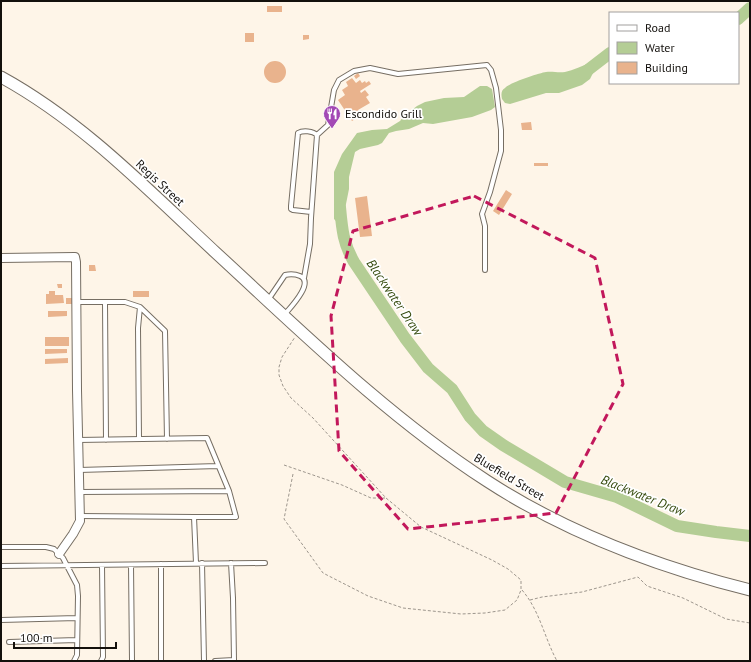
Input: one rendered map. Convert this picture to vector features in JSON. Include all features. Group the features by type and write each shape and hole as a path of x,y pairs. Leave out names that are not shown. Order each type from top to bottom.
{"main road":[{"name":"Regis Street","path":"1,77 55,111 96,142 287,319"},
{"name":"Bluefield Street","path":"287,319 386,408 428,440 488,482 557,521 614,546 672,568 750,590"}],"street":[{"path":"1,258 75,257 77,270 80,521 59,554"}],"lane":[{"path":"287,319 304,289 306,282 304,278 310,244 317,135 328,125 334,90 339,80 354,71 370,68 398,74 487,65 491,70 496,88 501,130 501,151 490,192 482,214 485,226 485,270"},
{"path":"311,212 293,210 291,209 291,206 298,133 301,131 311,132 317,135"},
{"path":"268,301 285,276 290,274 304,278"},
{"path":"77,302 125,302 140,307 165,331 167,439"},
{"path":"105,302 106,440"},
{"path":"139,439 138,328 140,307"},
{"path":"78,440 207,438 229,491 236,517 80,516"},
{"path":"79,470 218,466"},
{"path":"79,492 229,491"},
{"path":"194,517 196,564"},
{"path":"1,547 40,546 54,549 63,558 77,585 76,660"},
{"path":"1,566 265,562"},
{"path":"202,563 204,661"},
{"path":"215,661 234,660 231,563"},
{"path":"131,564 132,661"},
{"path":"161,564 161,661"},
{"path":"101,661 103,657 102,565"},
{"path":"1,620 77,618"},
{"path":"9,642 77,640"}],"path":[{"path":"293,474 284,519 323,573 368,596 403,608 461,614 485,613 505,610 517,600 521,590 521,580 508,569 422,527 386,498 313,418 291,398 283,386 279,367 282,357 300,330"},
{"path":"284,465 371,498 386,498"},
{"path":"530,600 582,592 638,577 647,586 683,598 726,619 750,623"},
{"path":"521,590 530,600 537,612 557,661"}],"highlighted area":[{"path":"474,196 595,258 623,384 556,513 408,529 339,451 331,316 353,231"}],"water":[{"path":"591,62 596,63 597,65 590,79 582,85 559,93 546,93 510,104 505,103 502,99 501,96 503,90 518,81 546,72 565,72"},
{"path":"480,86 487,86 492,89 495,107 491,110 472,117 433,124 423,123 409,129 389,133 382,143 360,149 355,152 349,177 349,189 344,214 345,220 341,223 334,219 334,172 342,154 357,133 387,129 400,121 417,106 425,102 444,98 464,97"}],"building":[{"path":"267,6 282,6 282,12 267,12"},
{"path":"245,33 254,33 254,42 245,42"},
{"path":"303,35 309,35 309,39 303,40"},
{"path":"275,61 283,64 286,72 283,80 275,83 267,80 264,72 267,64"},
{"path":"358,73 360,76 356,79 354,76"},
{"path":"352,78 356,83 360,80 362,83 369,81 371,84 360,91 361,93 365,90 369,95 366,97 370,103 358,110 361,115 352,121 338,100 345,95 342,90 348,86 346,82"},
{"path":"531,122 532,130 522,130 521,123"},
{"path":"534,163 548,163 548,166 534,166"},
{"path":"506,190 512,194 499,215 493,211"},
{"path":"367,196 372,236 360,237 355,198"},
{"path":"89,265 95,265 96,271 89,271"},
{"path":"57,284 62,284 62,288 58,288"},
{"path":"49,291 55,291 55,295 63,295 64,303 46,304 46,294 49,294"},
{"path":"133,291 149,291 149,297 133,297"},
{"path":"66,298 73,298 73,304 66,304"},
{"path":"48,311 67,311 67,316 48,317"},
{"path":"45,337 69,337 69,346 45,346"},
{"path":"45,349 67,349 67,353 45,354"},
{"path":"68,358 68,363 45,364 45,359"}],"waterway":[{"name":"Blackwater Draw","path":"739,18 750,8"},
{"name":"Blackwater Draw","path":"584,73 609,54"},
{"name":"Blackwater Draw","path":"340,207 341,222 347,248 354,262 405,338 428,368 452,389 470,417 483,431 503,445 565,482 617,497 677,526 750,536"}],"place":[{"name":"Escondido Grill","path":"332,129"}]}
